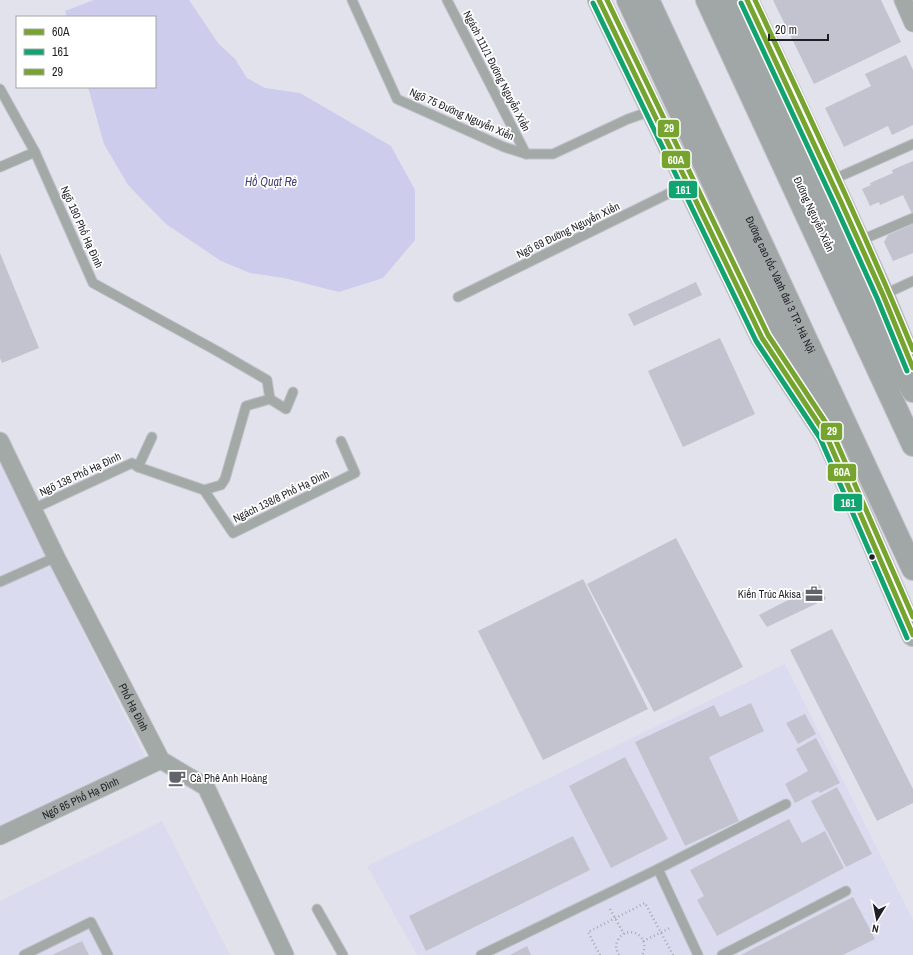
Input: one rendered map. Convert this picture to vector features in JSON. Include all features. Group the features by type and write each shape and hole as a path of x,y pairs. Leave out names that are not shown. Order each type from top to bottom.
{"highway":[{"path":"628,0 786,339 826,435"},
{"name":"Đường cao tốc Vành đai 3 TP. Hà Nội","path":"648,0 913,570"},
{"path":"707,0 913,445"},
{"path":"727,0 871,313 913,391"}],"main road":[{"path":"598,0 762,338 826,435 913,635"},
{"name":"Đường Nguyễn Xiển","path":"717,0 808,203 913,426"},
{"path":"747,0 832,180 911,359"}],"street":[{"path":"903,0 913,23"},
{"name":"Phố Hạ Đình","path":"0,441 56,557 161,760"},
{"path":"161,760 206,787 285,955"},
{"name":"Ngõ 85 Phố Hạ Đình","path":"0,836 161,760"}],"lane":[{"name":"Ngõ 75 Đường Nguyễn Xiển","path":"352,0 397,99 504,147 526,154 553,154 651,111"},
{"name":"Ngách 111/1 Đường Nguyễn Xiển","path":"447,0 526,154"},
{"name":"Ngõ 190 Phố Hạ Đình","path":"0,89 36,152 93,282 267,380 270,399"},
{"path":"832,180 913,144"},
{"path":"0,167 36,152"},
{"name":"Ngõ 69 Đường Nguyễn Xiển","path":"458,298 688,184"},
{"path":"859,241 913,218"},
{"path":"883,295 913,281"},
{"path":"204,490 221,485 225,479 246,406 270,399 286,408 293,392"},
{"path":"138,467 152,437"},
{"name":"Ngách 138/8 Phố Hạ Đình","path":"204,490 233,533 355,473 341,441"},
{"name":"Ngõ 138 Phố Hạ Đình","path":"33,509 132,463 138,467 204,490"},
{"path":"0,582 56,557"},
{"path":"481,955 658,869 786,804"},
{"path":"658,869 698,955"},
{"path":"722,955 846,891"},
{"path":"317,909 343,955"},
{"path":"24,955 92,922 108,955"}],"path":[{"path":"603,896 624,934"},
{"path":"600,955 588,932 646,903 673,955"},
{"path":"643,941 682,921"},
{"path":"617,955 616,942 624,934 632,932 640,936 645,945 642,955"}],"shaded area":[{"path":"0,463 146,759 0,829"},
{"path":"785,664 913,920 913,955 417,955 367,866"},
{"path":"162,821 230,955 0,955 0,901"}],"water":[{"name":"Hồ Quạt Rẻ","path":"94,0 189,0 218,43 235,59 247,78 265,88 300,93 391,146 415,190 415,240 383,278 339,292 284,278 250,273 221,261 166,224 128,185 104,144 88,88 156,88 156,16 67,16 65,11"}],"building":[{"path":"773,0 881,0 901,42 814,84"},
{"path":"906,55 913,70 913,125 892,135 888,126 844,147 825,108 871,86 865,74"},
{"path":"913,161 913,216 903,195 880,205 879,202 870,206 862,189 871,185 870,183 893,173 892,170"},
{"path":"913,224 913,253 893,261 884,242 888,235"},
{"path":"0,253 39,348 2,363 0,358"},
{"path":"696,282 702,295 634,326 628,314"},
{"path":"720,338 755,414 683,447 648,371"},
{"path":"676,538 743,667 654,712 587,584"},
{"path":"583,579 648,709 543,760 478,631"},
{"path":"819,584 826,599 767,627 759,615"},
{"path":"832,629 913,789 913,803 877,821 790,650"},
{"path":"751,703 764,731 709,757 739,821 685,846 635,742 714,705 720,717"},
{"path":"805,714 816,734 798,744 786,723"},
{"path":"816,738 840,783 820,793 818,791 795,803 785,784 808,771 796,749"},
{"path":"625,757 668,839 611,868 569,786"},
{"path":"837,787 872,854 846,867 811,801"},
{"path":"789,819 802,843 825,831 844,868 717,936 697,900 704,896 690,870"},
{"path":"573,836 590,870 426,951 409,916"},
{"path":"853,897 875,939 843,955 741,955"},
{"path":"82,941 89,955 52,955"},
{"path":"527,946 531,955 510,955"}],"transit line":[{"name":"60A","path":"599,0 762,338 826,435 913,635"},
{"name":"29","path":"607,0 768,335 832,432 913,617"},
{"name":"60A","path":"747,0 883,295 913,368"},
{"name":"29","path":"755,0 856,218 913,350"},
{"name":"161","path":"593,3 756,341 820,438 907,638"},
{"name":"161","path":"741,3 877,298 907,371"}],"place":[{"name":"Kiến Trúc Akisa","path":"814,594"},
{"name":"Cà Phê Anh Hoàng","path":"177,778"}]}
